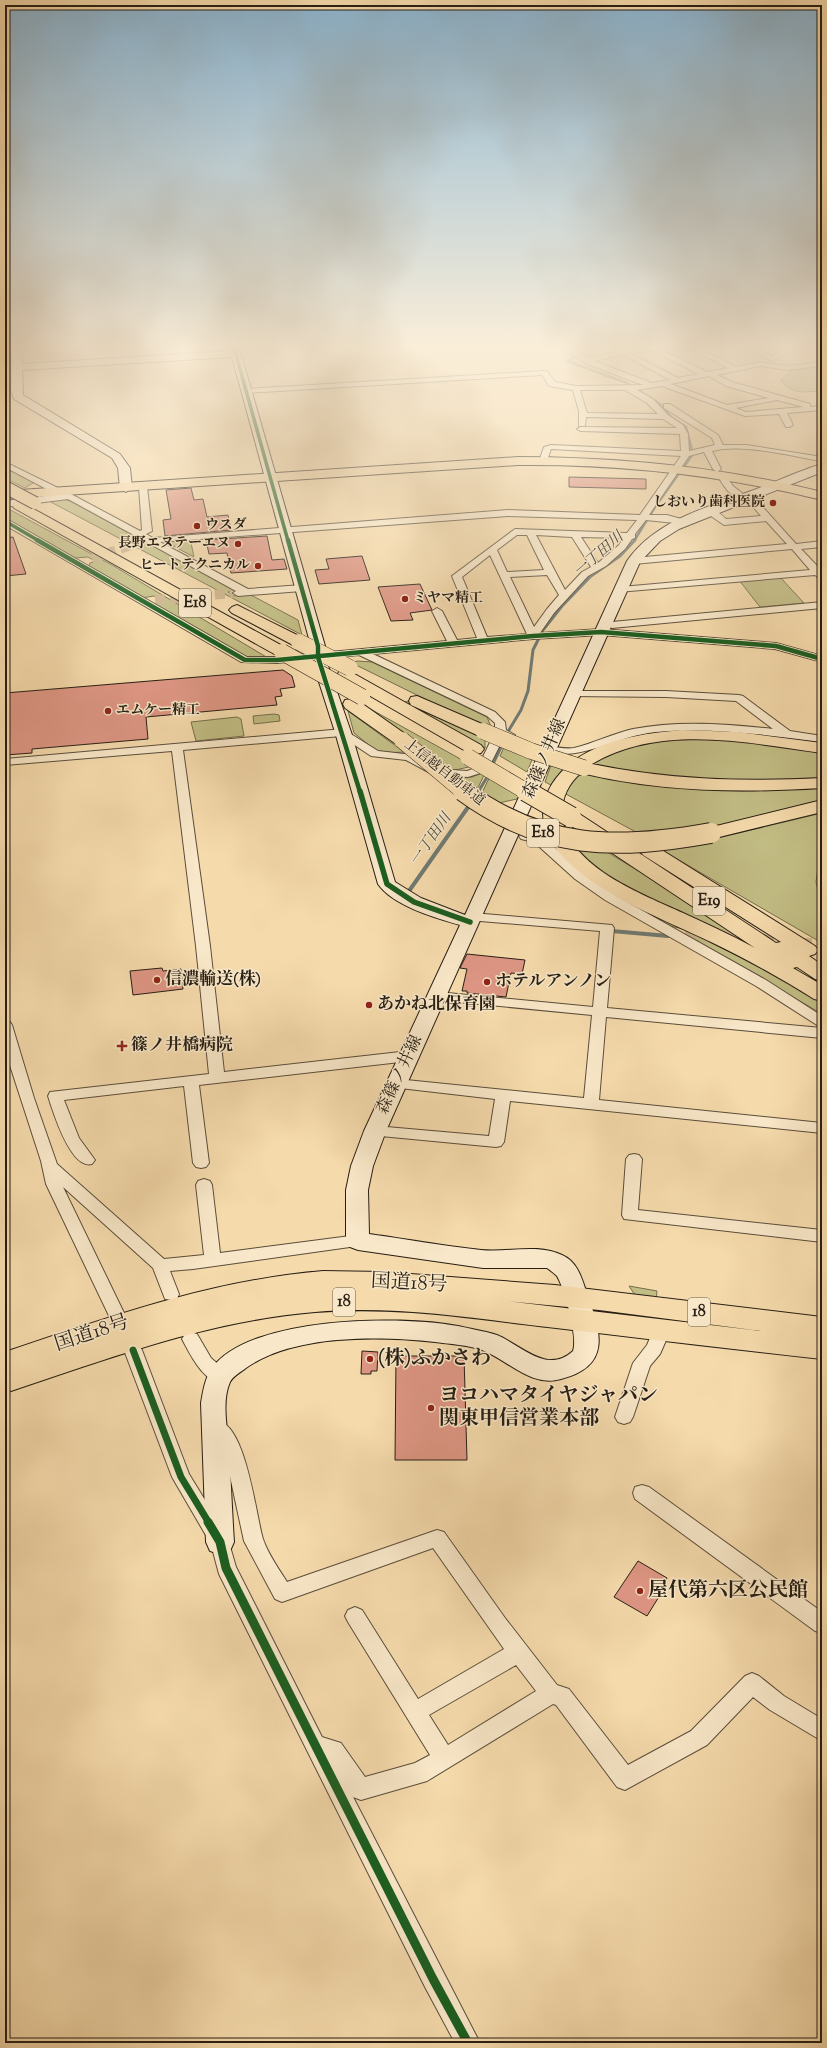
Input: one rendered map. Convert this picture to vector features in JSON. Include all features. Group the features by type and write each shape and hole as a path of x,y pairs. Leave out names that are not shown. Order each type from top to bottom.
{"highway":[{"path":"5,496 543,461 611,462 680,468 778,485 822,496"},
{"name":"上信越自動車道","path":"5,487 35,503 115,552 288,649 347,671 531,751 584,768 640,780 697,786 759,787 822,783"},
{"name":"上信越自動車道","path":"5,496 12,504 115,552 288,649 357,700 402,740 486,807 507,819 542,833 581,841 626,844 662,842 711,833 822,806"},
{"name":"上信越自動車道","path":"347,671 472,753 602,829"},
{"name":"上信越自動車道","path":"357,700 472,753"},
{"path":"822,748 710,736 673,736 638,741 606,750 580,764 562,781 554,800 552,811 555,831 561,841 578,862 589,871 624,892 762,960 822,994"},
{"path":"574,812 822,983"},
{"name":"E19","path":"602,829 712,888 822,959"},
{"name":"E19","path":"602,829 822,974"},
{"path":"712,888 822,951"},
{"name":"国道18号","path":"5,1363 116,1335 210,1318 316,1302 392,1300 471,1306 710,1314 822,1328"},
{"path":"710,1314 736,1309 822,1318"},
{"name":"国道18号","path":"579,1310 662,1329 822,1348"},
{"name":"国道18号","path":"5,1382 116,1335"}],"street":[{"path":"89,440 116,456 124,468 126,488"},
{"path":"259,440 318,646 318,657 343,732 387,884 395,892 412,900 472,920 607,928 591,1105"},
{"path":"543,461 548,447 575,440"},
{"path":"592,440 690,453 708,451 717,447 753,448 822,459"},
{"path":"686,440 690,453"},
{"path":"717,440 719,445 717,447"},
{"path":"708,451 717,469"},
{"path":"537,636 550,611 565,595 585,574 596,568 622,547 632,536 647,517 680,468 685,457 690,453"},
{"path":"5,464 55,490"},
{"name":"森篠ノ井線","path":"358,1242 357,1190 362,1166 375,1131 513,832 574,694 607,628 621,590 634,561 662,532 682,522 709,512 743,496 778,485 822,468"},
{"path":"723,478 768,518 819,574"},
{"path":"143,487 147,531 145,539"},
{"path":"12,504 69,496 145,539 246,592"},
{"path":"709,512 718,516 724,522 768,518"},
{"path":"145,539 508,513 670,518 682,522"},
{"path":"5,521 245,660 277,660 362,653 482,640 537,636 607,628 634,623 822,605"},
{"path":"482,640 457,576 515,532 632,536"},
{"path":"530,533 560,591 565,595"},
{"path":"575,534 596,568"},
{"path":"634,561 822,544"},
{"path":"492,550 537,636"},
{"path":"78,563 92,559"},
{"path":"504,575 550,572"},
{"path":"621,590 819,574"},
{"path":"233,593 302,588"},
{"path":"141,600 155,600"},
{"path":"437,611 453,643"},
{"path":"632,634 634,623"},
{"path":"607,628 632,634 776,646 822,659"},
{"path":"362,653 491,714 500,722 505,733 549,750 569,753 616,737 657,729 716,728 786,734 822,739"},
{"path":"574,694 666,694 739,698 786,734"},
{"path":"5,762 343,732 375,754 409,757 434,772 456,775 468,774 483,769 505,733"},
{"path":"177,746 203,946 217,1078"},
{"path":"513,832 538,839 549,847 579,876 628,908 681,934 792,1001 822,1022"},
{"path":"437,996 822,1033"},
{"path":"5,1025 22,1086 43,1148 52,1168 54,1184 116,1335 182,1477 220,1542"},
{"path":"87,1160 71,1139 55,1096 409,1056"},
{"path":"191,1081 201,1163"},
{"path":"396,1084 503,1097 822,1128"},
{"path":"375,1131 496,1142 503,1097"},
{"path":"634,1159 630,1215 822,1236"},
{"path":"52,1168 160,1265 171,1294"},
{"path":"204,1185 213,1260"},
{"path":"160,1265 213,1260 320,1245 358,1242 483,1259 541,1258 554,1261 563,1267 569,1275 588,1335 586,1348 582,1358 572,1366 550,1371 534,1366 492,1344 471,1338 409,1330 357,1331 304,1337 270,1344 251,1351 234,1362 220,1376 214,1400 220,1542 226,1568 426,1965 468,2043"},
{"path":"624,1418 642,1363 654,1349 662,1329"},
{"path":"191,1339 205,1363 220,1376"},
{"path":"215,1424 234,1452 254,1541 282,1593 437,1538 498,1625 551,1694"},
{"path":"642,1493 822,1624"},
{"path":"355,1616 444,1758"},
{"path":"415,1712 519,1652"},
{"path":"315,1746 333,1750 361,1789 419,1773 551,1694 562,1696 625,1778 699,1738 752,1683 777,1703 822,1731"}],"shaded area":[{"path":"5,468 33,483 25,488 5,478"},
{"path":"62,499 70,501 138,538 135,541 140,544 149,543 231,587 233,590 228,592 234,596 249,594 298,620 302,635 47,500"},
{"path":"5,507 112,565 268,658 246,657 156,605 162,601 154,596 141,598 89,566 90,563 95,561 88,557 75,558 5,518"},
{"path":"190,538 194,557 162,540"},
{"path":"779,576 804,603 760,607 739,580"},
{"path":"357,661 372,662 487,717 492,729 431,702 352,663"},
{"path":"356,701 473,766 451,771"},
{"path":"408,701 485,737 485,748 405,702"},
{"path":"348,711 404,752 385,753 375,750 354,733"},
{"path":"279,715 280,721 254,724 253,716"},
{"path":"237,717 241,719 244,736 196,741 191,722"},
{"path":"691,738 738,740 822,752 822,778 705,782 660,778 587,764 628,745"},
{"path":"505,745 534,755 527,772 500,756"},
{"path":"552,762 565,766 551,785 545,782"},
{"path":"578,771 639,782 700,789 752,791 822,787 822,802 738,823 645,837 564,793"},
{"path":"484,772 485,773 476,792 456,777 472,777"},
{"path":"490,776 520,793 517,799 494,804 481,795"},
{"path":"822,813 822,859 818,867 816,882 822,906 822,943 658,848 688,845"},
{"path":"571,845 607,852 692,903 787,968 616,882 579,855"},
{"path":"610,891 653,911 804,991 822,1003 822,1014 699,942 688,930 670,926"},
{"path":"629,1286 657,1291 656,1301 637,1298"}],"building":[{"path":"569,477 646,479 646,489 569,487"},
{"path":"191,488 194,500 203,499 207,517 228,515 231,530 165,536 163,520 171,519 166,490"},
{"path":"267,536 272,560 284,559 287,569 231,573 227,553 209,554 206,540"},
{"path":"13,537 26,574 5,576 5,538"},
{"name":"ミヤマ精工","path":"362,556 370,580 319,584 315,570 329,569 326,559"},
{"name":"ミヤマ精工","path":"420,584 432,610 410,613 413,620 391,621 378,587"},
{"name":"エムケー精工","path":"283,670 292,676 295,687 280,689 282,696 275,697 277,705 146,717 148,739 32,749 32,753 5,755 5,693"},
{"name":"ホテルアンノン","path":"467,954 525,960 522,974 511,973 506,997 467,993 467,991 462,991 467,969 460,968"},
{"name":"信濃輸送(株)","path":"162,968 163,971 181,969 183,989 133,995 130,971"},
{"name":"(株)ふかさわ","path":"362,1351 378,1352 377,1371 371,1371 371,1374 361,1374"},
{"name":"ヨコハマタイヤジャパン 関東甲信営業本部","path":"396,1356 464,1356 467,1460 395,1460"},
{"name":"屋代第六区公民館","path":"638,1561 667,1578 663,1586 665,1587 647,1616 614,1597"}],"waterway":[{"name":"一丁田川","path":"634,541 655,507 693,454 689,440"},
{"name":"一丁田川","path":"506,735 521,710 528,691 533,650 543,630 562,606 591,576 620,556 635,540"},
{"name":"一丁田川","path":"491,768 503,743"},
{"name":"一丁田川","path":"478,792 489,774"},
{"name":"一丁田川","path":"409,891 471,803"},
{"name":"一丁田川","path":"612,931 668,936"}],"tunnel":[{"path":"92,559 139,542"},
{"path":"155,600 233,593"},
{"path":"685,934 822,946"}],"cycle path":[{"path":"260,440 318,646 318,657 343,732 387,884 414,902 438,912 470,922"},
{"path":"5,521 245,660 277,660 533,636 601,632 776,646 822,659"},
{"path":"133,1350 181,1477 220,1542 226,1568 433,1979 468,2043"}],"place":[{"name":"しおいり歯科医院","path":"773,503"},
{"name":"ウスダ","path":"197,526"},
{"name":"長野エヌテーエヌ","path":"238,544"},
{"name":"ヒートテクニカル","path":"258,566"},
{"name":"ミヤマ精工","path":"405,599"},
{"name":"エムケー精工","path":"108,711"},
{"name":"信濃輸送(株)","path":"157,980"},
{"name":"ホテルアンノン","path":"487,982"},
{"name":"あかね北保育園","path":"369,1005"},
{"name":"篠ノ井橋病院","path":"122,1046"},
{"name":"(株)ふかさわ","path":"370,1359"},
{"name":"ヨコハマタイヤジャパン 関東甲信営業本部","path":"431,1408"},
{"name":"屋代第六区公民館","path":"640,1591"}]}
